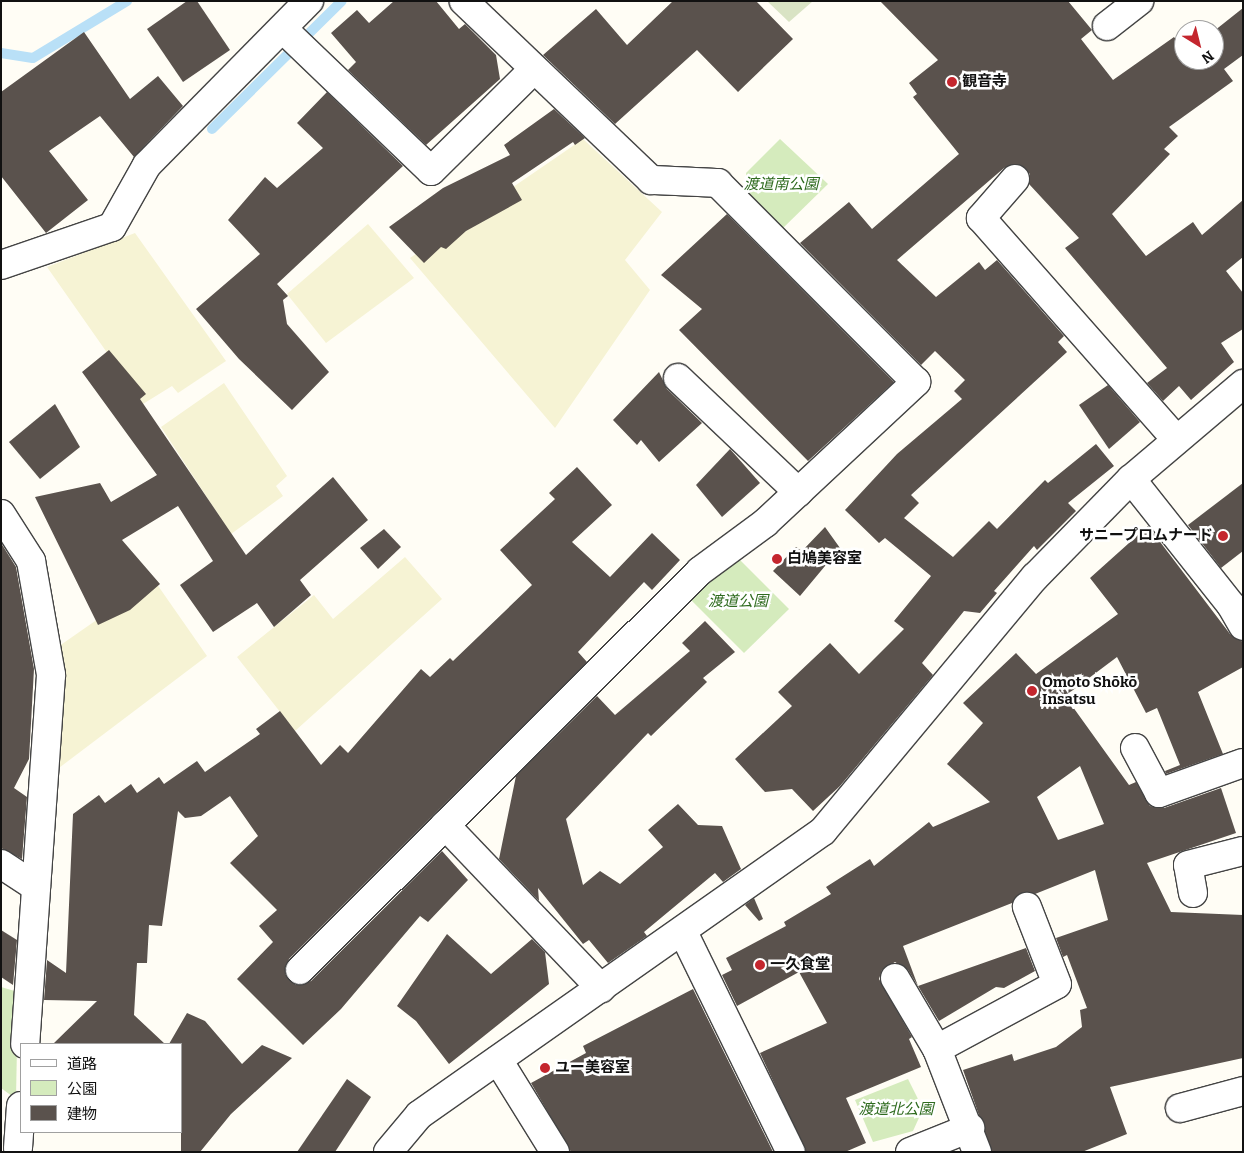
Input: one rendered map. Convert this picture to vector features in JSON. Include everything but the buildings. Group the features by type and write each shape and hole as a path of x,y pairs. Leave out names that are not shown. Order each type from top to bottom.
{"street":[{"path":"1,265 112,227 147,165 295,39 309,1"},
{"path":"300,970 700,571 765,523 916,382 718,183 651,180 464,1"},
{"path":"1107,26 1139,1"},
{"path":"295,39 431,171 534,69"},
{"path":"1014,179 981,218 1176,438"},
{"path":"678,378 798,492"},
{"path":"388,1152 420,1115 683,932 823,830 1035,577 1131,480 1176,438 1243,384"},
{"path":"1131,480 1231,605 1243,626"},
{"path":"1,514 31,561 51,675 25,1043"},
{"path":"1135,748 1159,793 1243,764"},
{"path":"445,825 601,988"},
{"path":"1193,893 1188,865 1243,851"},
{"path":"1,864 36,887"},
{"path":"937,1048 1057,984 1027,907"},
{"path":"683,932 792,1152"},
{"path":"895,978 937,1048 973,1140 910,1152"},
{"path":"498,1060 555,1152"},
{"path":"1180,1108 1243,1091"},
{"path":"15,1146 20,1113"}],"shaded area":[{"path":"583,139 662,212 625,260 650,290 555,428 410,258"},
{"path":"368,224 414,278 326,343 287,294"},
{"path":"135,233 226,361 178,393 172,386 143,404 47,267"},
{"path":"224,383 287,476 276,486 283,496 231,534 161,427"},
{"path":"405,557 442,599 295,731 237,657 314,595 333,619"},
{"path":"154,580 207,656 47,777 52,651"}],"green space":[{"path":"767,1 813,1 789,22"},
{"name":"渡道南公園","path":"780,139 828,184 781,230 749,200 746,173"},
{"name":"渡道公園","path":"735,555 789,609 744,653 686,595"},
{"path":"1,987 18,992 16,1099 1,1088"},
{"name":"渡道北公園","path":"908,1079 923,1109 913,1131 873,1142 855,1100"}],"waterway":[{"path":"1,53 33,58 127,1"},
{"path":"212,129 342,1"}],"place":[{"name":"観音寺","path":"952,82"},
{"name":"サニープロムナード","path":"1223,536"},
{"name":"白鳩美容室","path":"777,559"},
{"name":"Omoto Shōkō Insatsu","path":"1032,691"},
{"name":"一久食堂","path":"760,965"},
{"name":"ユー美容室","path":"545,1068"}]}
